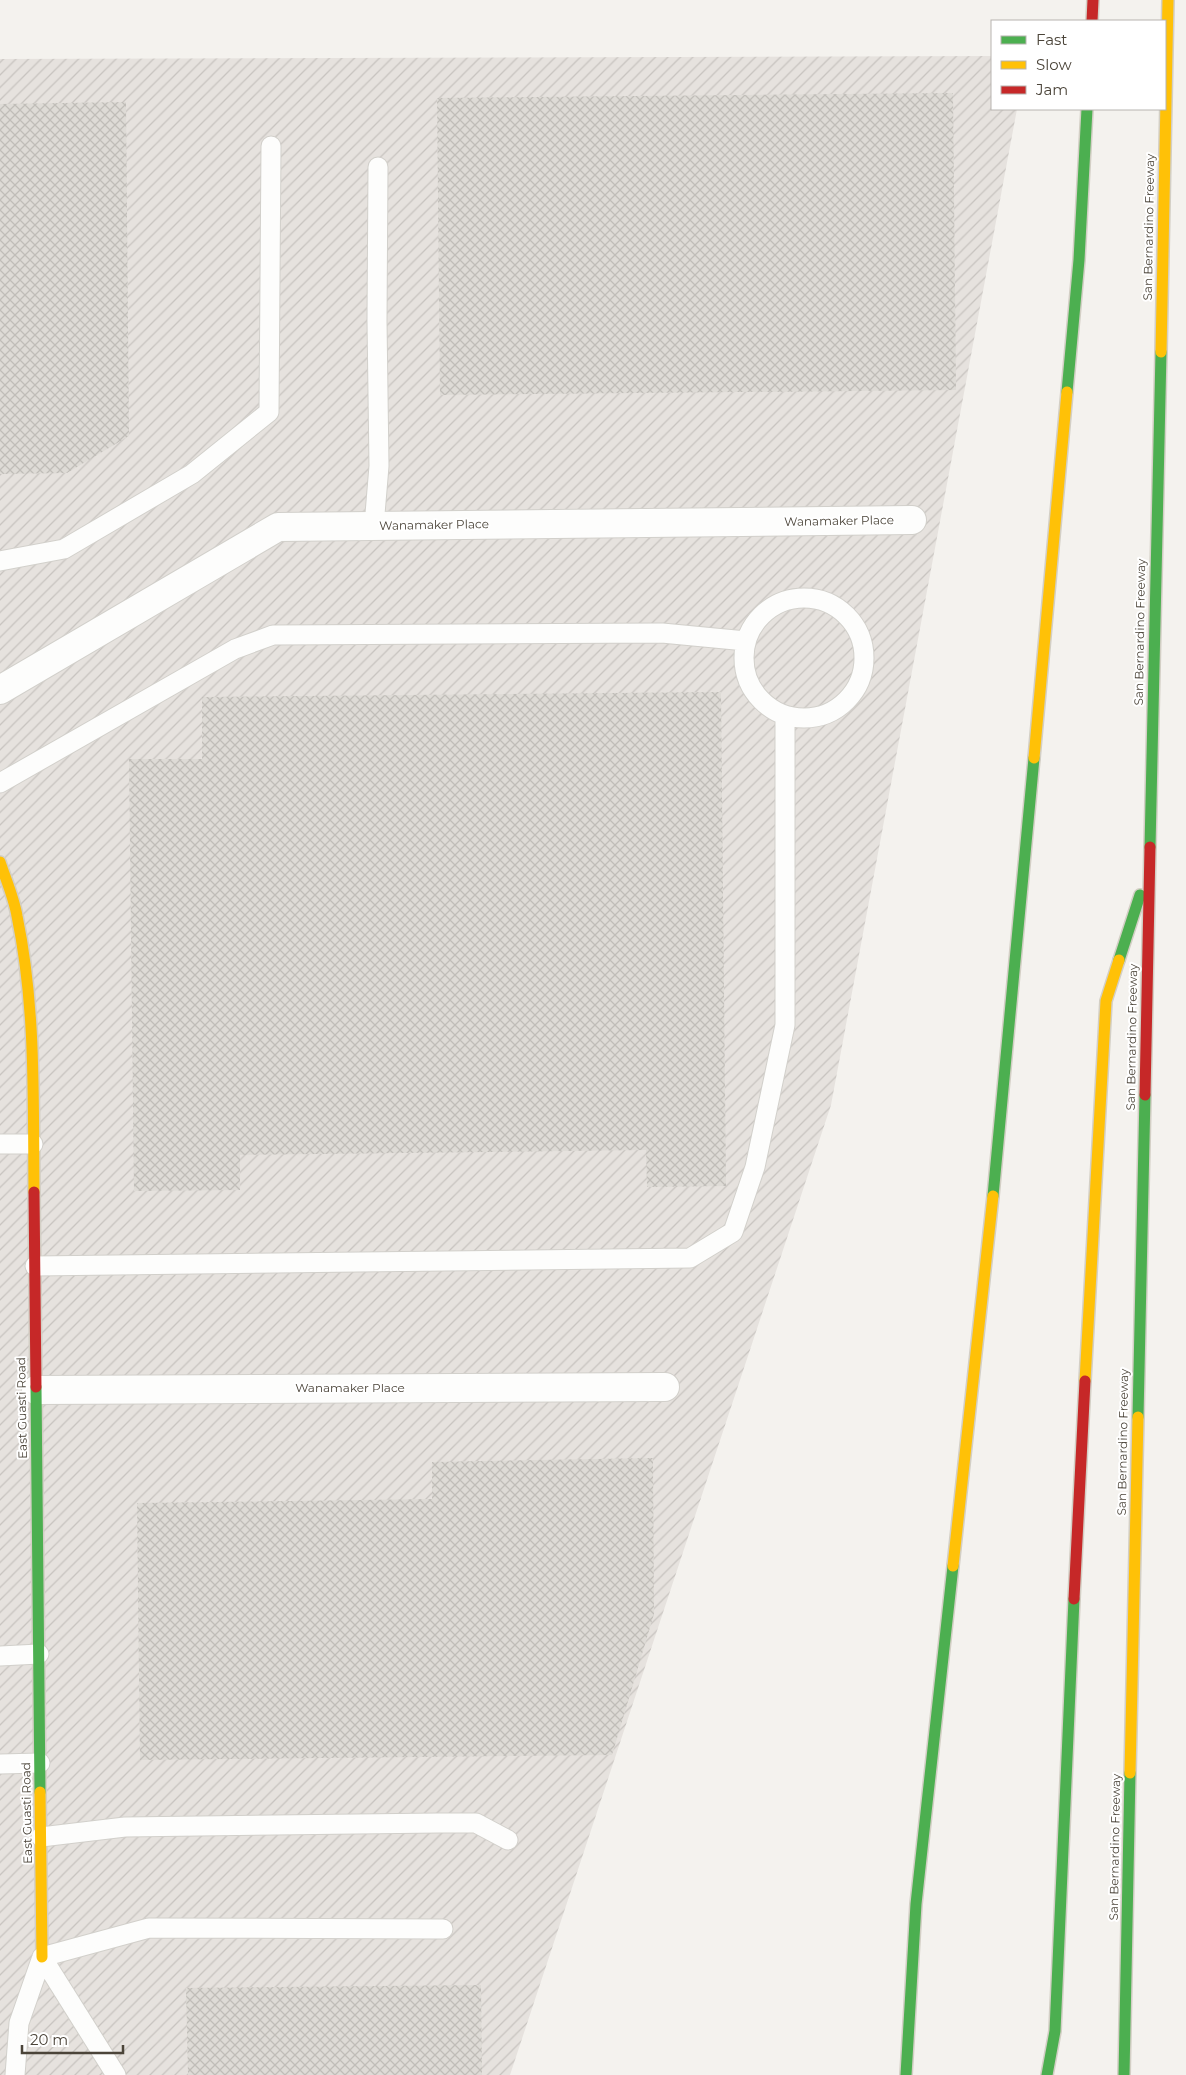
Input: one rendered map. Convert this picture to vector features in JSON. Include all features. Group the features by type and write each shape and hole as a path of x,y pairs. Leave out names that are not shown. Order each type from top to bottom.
{"main road":[{"path":"1092,20 1093,0"},
{"name":"San Bernardino Freeway","path":"1166,91 1168,0"},
{"path":"906,2075 908,1987 916,1878 973,1392 1078,260 1087,110"},
{"name":"San Bernardino Freeway","path":"1124,2075 1166,110"},
{"name":"East Guasti Road","path":"0,862 17,914 28,978 32,1034 42,1957"},
{"path":"1048,2075 1055,2031 1081,1454 1106,1001 1149,867"}],"street":[{"name":"Wanamaker Place","path":"0,690 278,527 912,520"},
{"name":"Wanamaker Place","path":"36,1390 664,1387"}],"lane":[{"path":"0,561 64,549 192,474 269,412 271,146"},
{"path":"374,526 378,466 378,167"},
{"path":"803,597 822,600 839,609 852,622 861,639 864,658 860,678 850,696 835,710 816,717 795,718 785,715 759,699 748,682 744,662 746,641 754,624 768,610 784,601 803,597"},
{"path":"0,783 235,649 273,635 662,633 746,641"},
{"path":"34,1266 690,1258 733,1232 755,1167 785,1025 785,715"},
{"path":"0,1144 33,1144"},
{"path":"0,1656 39,1654"},
{"path":"0,1764 40,1763"},
{"path":"41,1837 126,1827 476,1823 508,1840"},
{"path":"42,1957 149,1928 443,1929"},
{"path":"15,2075 18,2023 42,1957"},
{"path":"42,1957 116,2075"}],"shaded area":[{"path":"991,56 991,110 1017,110 831,1105 510,2075 0,2075 0,59"}],"building":[{"path":"953,93 956,390 440,395 437,98"},
{"path":"126,102 129,436 67,473 0,474 0,104"},
{"path":"721,692 726,1186 647,1187 646,1150 240,1155 240,1190 134,1191 129,759 202,759 202,697"},
{"path":"653,1458 654,1614 612,1755 140,1760 137,1503 432,1499 432,1462"},
{"path":"481,1985 482,2075 188,2075 186,1988"}],"traffic: fast":[{"path":"1067,392 1079,260 1087,110"},
{"path":"1150,847 1161,352"},
{"path":"993,1196 1034,758"},
{"path":"1119,960 1140,895"},
{"path":"1138,1417 1145,1095"},
{"path":"36,1387 40,1792"},
{"path":"906,2075 916,1904 953,1566"},
{"path":"1047,2075 1055,2031 1074,1599"},
{"path":"1124,2075 1130,1773"}],"traffic: slow":[{"path":"1166,101 1168,0"},
{"path":"1161,352 1166,110"},
{"path":"1034,758 1067,392"},
{"path":"0,862 16,909 28,985 33,1088 34,1192"},
{"path":"1085,1381 1106,1001 1119,960"},
{"path":"953,1566 993,1196"},
{"path":"1130,1773 1138,1417"},
{"path":"40,1792 42,1957"}],"traffic: jam":[{"path":"1092,20 1093,0"},
{"path":"1145,1095 1150,847"},
{"path":"34,1192 36,1387"},
{"path":"1074,1599 1085,1381"}]}
